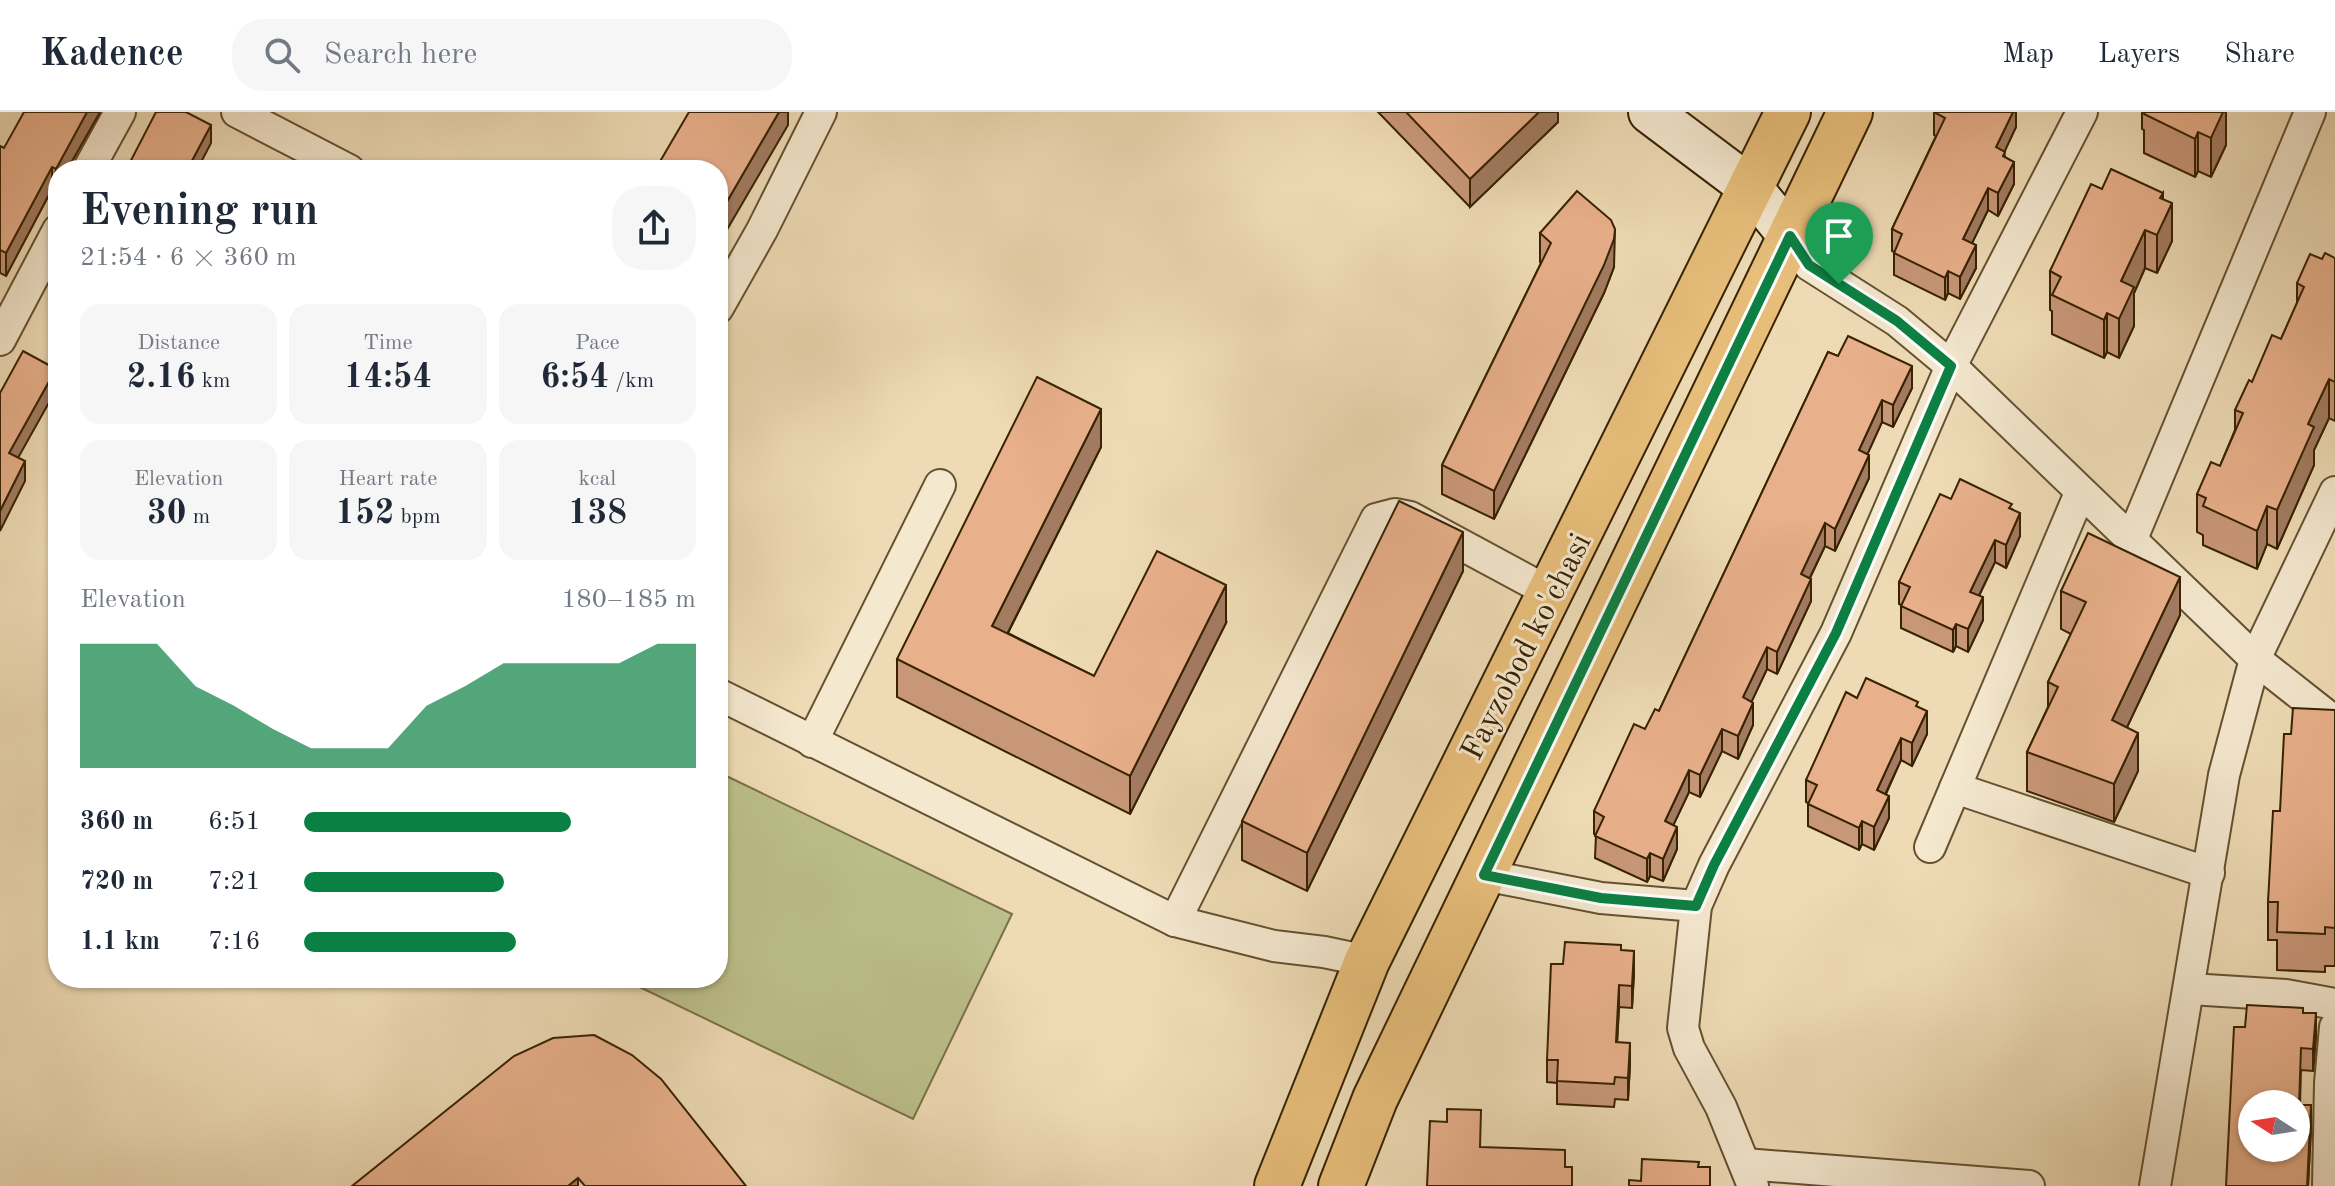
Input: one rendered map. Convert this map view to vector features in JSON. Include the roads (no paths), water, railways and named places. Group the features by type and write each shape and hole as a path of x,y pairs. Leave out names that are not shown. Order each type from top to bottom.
{"main road":[{"name":"Fayzobod ko'chasi","path":"1277,1186 1367,961 1788,112"},
{"path":"1790,236 1850,112"},
{"name":"Fayzobod ko'chasi","path":"1341,1186 1375,1099 1790,236"}],"street":[{"path":"94,160 120,112"},
{"path":"237,112 330,160"},
{"path":"728,290 821,112"},
{"path":"1650,112 1751,188 1809,265 1897,321 1951,366 2255,659 2335,722"},
{"path":"2029,1186 1749,1175 1721,1107 1689,1048 1683,1028 1696,906 1714,865 1836,633 1951,366 2082,112"},
{"path":"2131,541 2310,112"},
{"path":"0,331 48,246"},
{"path":"0,340 48,247"},
{"path":"812,742 940,485"},
{"path":"2155,1186 2224,775 2255,659 2335,492"},
{"path":"1930,847 2080,493"},
{"path":"1175,921 1376,519 1395,514 1410,517 1551,593"},
{"path":"728,699 1175,921 1274,946 1367,961"},
{"path":"1955,788 2209,873"},
{"path":"1484,875 1601,898 1696,906"},
{"path":"2190,989 2286,995 2335,1004"},
{"path":"2328,1186 2330,1083 2335,1027"}]}
